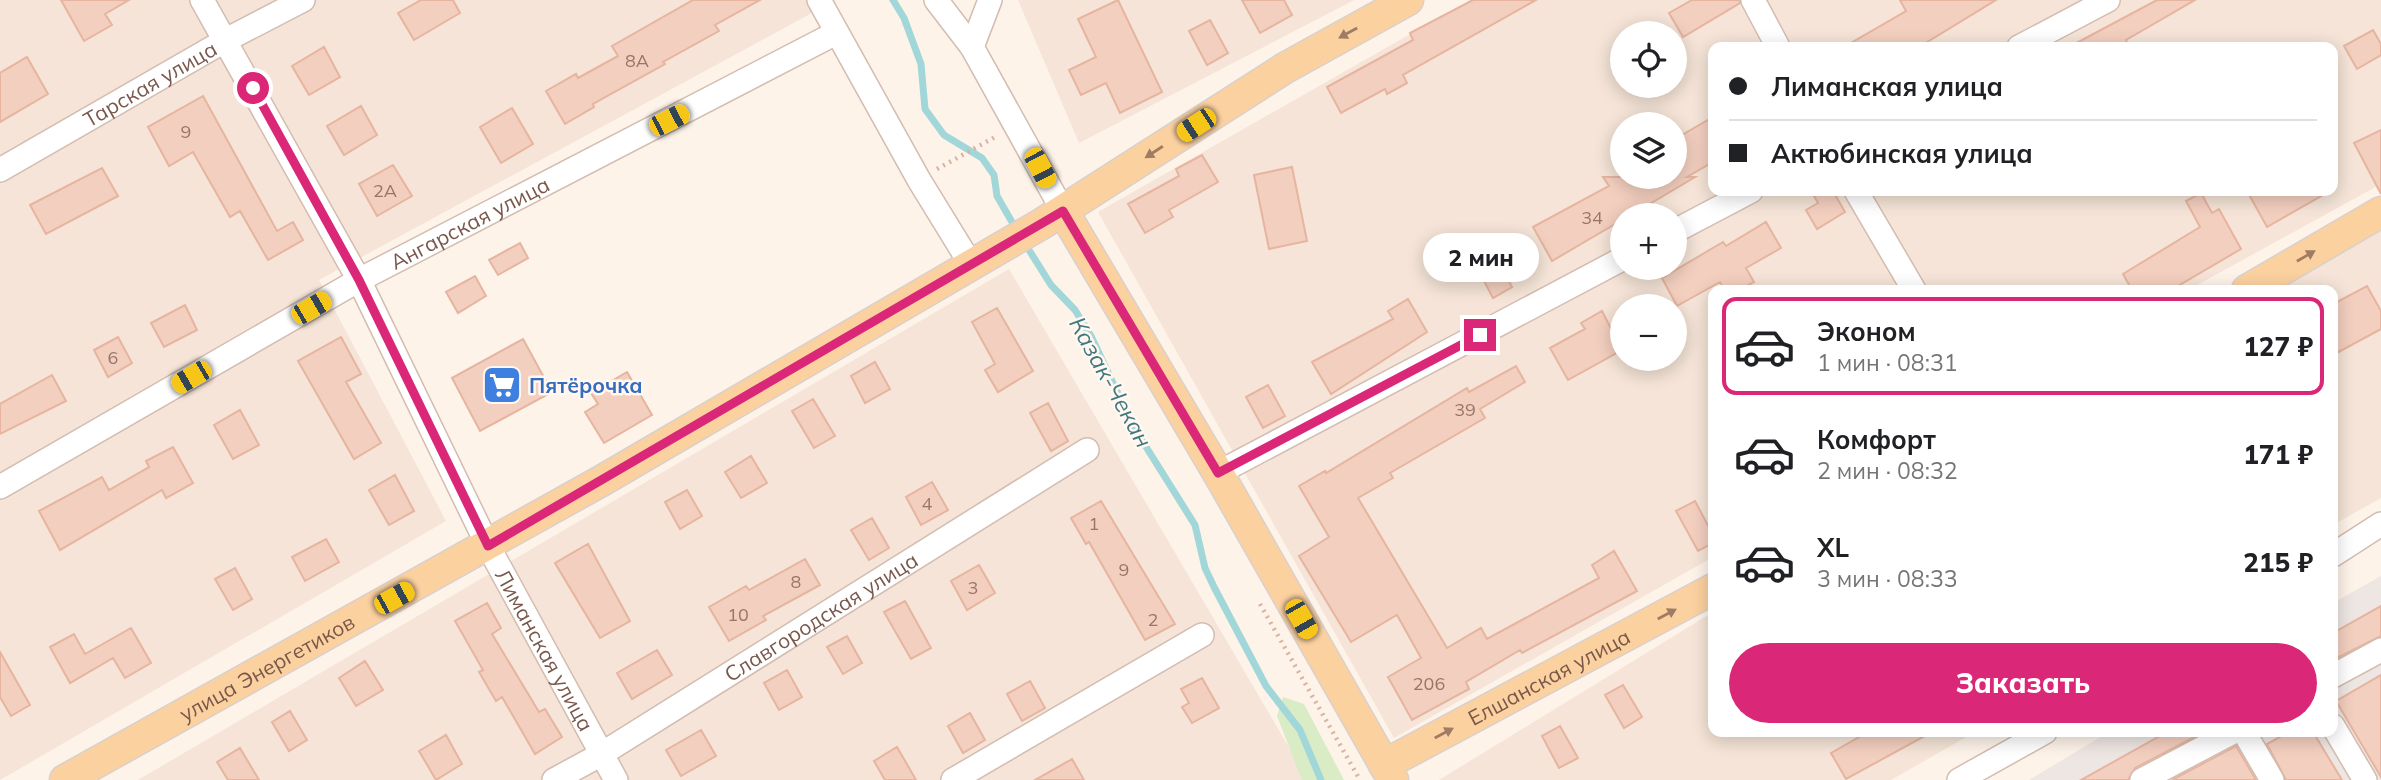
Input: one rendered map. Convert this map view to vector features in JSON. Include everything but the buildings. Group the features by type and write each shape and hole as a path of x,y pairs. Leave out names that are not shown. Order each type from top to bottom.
{"main road":[{"name":"улица Энергетиков","path":"65,780 488,546 1053,217 1285,68 1408,0"},
{"path":"2256,285 2381,212"},
{"path":"1053,217 1218,473 1379,775"},
{"name":"Елшанская улица","path":"1379,775 1708,592"}],"street":[{"name":"Лиманская улица","path":"202,0 359,280 488,546 615,780"},
{"name":"Тарская улица","path":"0,170 226,40 303,0"},
{"path":"819,0 919,180 980,258"},
{"path":"936,0 972,47 1053,217"},
{"path":"972,47 990,0"},
{"path":"1754,0 1775,42"},
{"path":"2029,42 2108,0"},
{"name":"Ангарская улица","path":"0,487 359,280 836,33"},
{"path":"1687,225 1742,196"},
{"path":"1859,196 1911,285"},
{"path":"1218,473 1610,265"},
{"name":"Славгородская улица","path":"554,780 600,755 1087,450"},
{"path":"2338,552 2381,524"},
{"path":"953,780 1202,635"},
{"path":"2338,674 2380,653"},
{"path":"2338,734 2365,780"},
{"path":"1959,780 2036,737"},
{"path":"2142,780 2175,772 2226,737"},
{"path":"2247,737 2272,780"}],"path":[{"path":"958,158 986,142"},
{"path":"1255,596 1379,775"}],"shaded area":[{"path":"0,0 806,0 812,13 319,280 446,521 0,780"},
{"path":"1018,0 1354,0 1079,143"},
{"path":"1470,0 2381,0 2381,184 2197,285 1708,285 1708,560 1394,738 1098,212"},
{"path":"2381,224 2381,498 2338,522 2338,285 2270,285"},
{"path":"1009,269 1308,780 138,780"},
{"path":"2381,576 2381,780 2029,780 2101,737 2338,737 2338,600"},
{"path":"1708,615 1708,737 1966,737 1891,780 1439,780"}],"green space":[{"path":"1283,697 1304,704 1344,780 1302,780 1277,716"}],"waterway":[{"name":"Казак-Чекан","path":"893,0 904,18 921,64 925,109 944,135 982,158 994,175 997,196 1016,229"},
{"name":"Казак-Чекан","path":"1024,242 1051,285 1075,310 1091,336 1133,426 1195,525 1205,568 1214,587 1266,686 1300,730 1321,780"}],"place":[{"name":"Пятёрочка","path":"502,385"}],"route":[{"path":"253,88 359,280 488,546 1063,211 1218,473 1480,335"}]}
